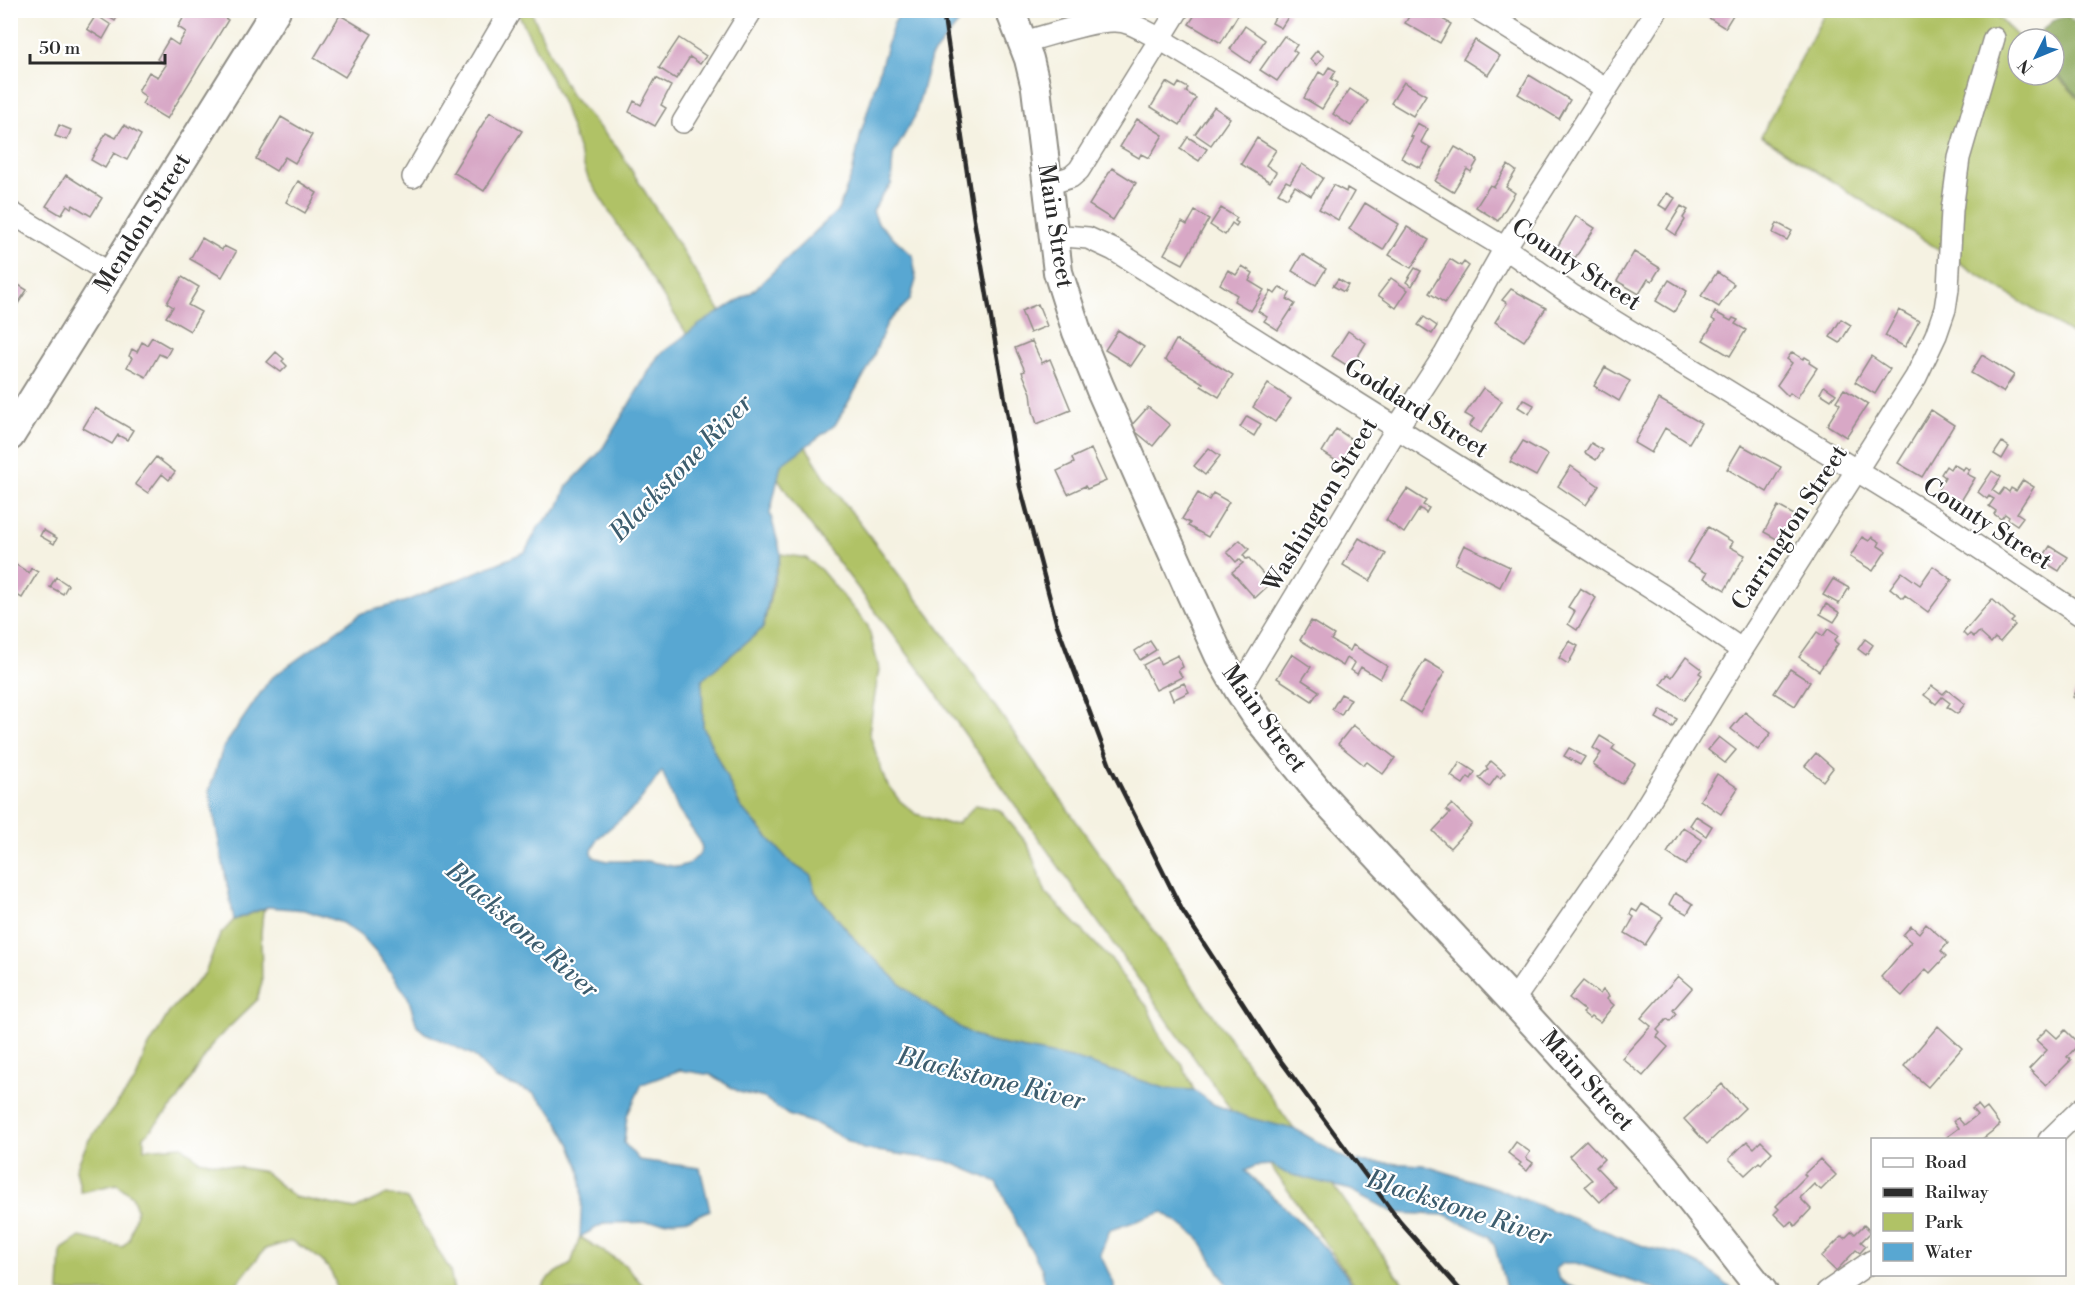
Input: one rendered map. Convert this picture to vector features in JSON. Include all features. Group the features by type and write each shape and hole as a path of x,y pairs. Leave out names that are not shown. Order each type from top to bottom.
{"main road":[{"name":"Mendon Street","path":"10,436 276,10"},
{"name":"Main Street","path":"1017,26 1036,88 1053,235 1061,282 1077,332 1197,608 1219,655 1239,690 1257,717 1320,794 1513,1000 1664,1166 1761,1290"}],"street":[{"path":"683,122 752,10"},
{"path":"1048,184 1071,177 1078,170 1178,10"},
{"path":"1479,10 1607,89"},
{"name":"Washington Street","path":"1239,690 1397,428 1445,354 1505,248 1657,10"},
{"path":"413,177 508,11"},
{"name":"County Street","path":"1017,26 1116,21 1132,24 1505,248 1573,296 1937,520 2082,616"},
{"name":"Carrington Street","path":"1513,1000 1634,826 1742,650 1916,377 1945,309 1952,210 1959,158 1994,38"},
{"path":"10,212 111,274"},
{"name":"Goddard Street","path":"1053,235 1088,238 1114,250 1662,595 1742,650"},
{"path":"2051,1138 2082,1108"},
{"path":"1827,1293 1871,1262"}],"green space":[{"path":"517,11 531,11 571,95 618,149 825,477 946,637 1409,1292 1360,1292 916,665 795,505 588,178 563,104"},
{"path":"1826,11 1992,11 2008,27 2006,27 2006,87 2066,85 2082,102 2082,341 1761,136"},
{"path":"2067,16 2076,23 2082,22 2082,100 2066,83 2066,27 2046,27 2057,18"},
{"path":"781,554 806,558 821,570 868,626 879,669 869,732 885,781 899,800 916,814 949,824 958,823 976,805 1000,810 1028,845 1046,893 1115,964 1123,978 1147,1006 1163,1043 1182,1064 1194,1090 1167,1089 1076,1059 985,1041 962,1029 906,989 858,943 815,892 811,876 790,862 740,806 703,727 702,679 763,628"},
{"path":"266,908 263,912 261,933 262,982 257,1000 213,1043 178,1100 144,1137 144,1149 182,1146 199,1160 265,1172 294,1197 355,1209 387,1194 407,1199 450,1270 454,1292 336,1292 332,1274 321,1260 291,1241 265,1249 230,1292 59,1292 61,1250 80,1237 122,1247 129,1240 137,1209 132,1196 117,1184 81,1192 76,1169 88,1141 136,1080 145,1053 170,1011 205,973 220,935 234,920"},
{"path":"580,1237 624,1264 649,1292 539,1292 549,1277 571,1264"}],"water":[{"name":"Blackstone River","path":"901,11 964,11 961,20 931,57 915,116 893,155 891,185 873,211 878,223 913,256 916,280 910,300 887,323 869,367 835,425 781,465 770,513 781,554 763,628 702,680 703,727 740,806 790,862 811,876 815,892 858,943 906,989 962,1029 985,1041 1076,1059 1167,1089 1194,1090 1213,1104 1246,1117 1297,1130 1350,1161 1423,1165 1495,1188 1646,1247 1678,1254 1706,1268 1736,1292 1665,1292 1576,1263 1563,1263 1556,1268 1563,1282 1588,1292 1507,1292 1495,1247 1489,1236 1446,1215 1395,1213 1351,1190 1285,1173 1272,1165 1255,1166 1245,1171 1291,1213 1333,1257 1357,1292 1230,1292 1199,1238 1163,1212 1110,1230 1100,1254 1114,1284 1114,1292 1046,1292 1042,1269 1013,1217 997,1182 947,1161 863,1149 819,1125 788,1115 764,1098 739,1092 711,1075 680,1070 642,1084 627,1116 624,1143 639,1160 700,1168 710,1210 690,1219 605,1223 580,1237 582,1192 580,1169 570,1143 552,1112 533,1093 496,1079 473,1055 425,1033 417,1026 408,997 380,957 361,936 342,923 305,910 267,907 234,920 209,791 223,748 270,679 362,613 404,602 525,552 539,526 558,508 567,486 601,451 658,356 700,324 752,292 838,210 852,174 861,133 893,25","holes":["662,771 678,810 700,841 702,849 698,856 688,864 677,867 647,861 607,861 593,857 592,851 597,839 636,806"]}],"building":[{"path":"98,10 121,10 115,21"},
{"path":"188,10 198,14 200,10 212,10 228,20 167,119 142,104 146,97 138,91 149,72 158,77 166,65 157,59 169,39 178,45 186,32 178,27"},
{"path":"1198,10 1241,10 1221,43 1189,24"},
{"path":"1279,10 1290,14 1281,28 1272,23"},
{"path":"1413,10 1427,10 1451,24 1440,43 1405,23"},
{"path":"1696,10 1736,10 1725,28"},
{"path":"96,15 111,25 103,39 87,29"},
{"path":"340,15 372,34 345,77 314,58"},
{"path":"1245,26 1265,40 1250,63 1230,49"},
{"path":"1284,36 1297,45 1293,50 1297,53 1277,81 1260,70"},
{"path":"679,38 706,56 700,64 690,57 676,79 659,68"},
{"path":"1475,40 1500,56 1488,75 1463,59"},
{"path":"1317,50 1324,56 1317,65 1310,59"},
{"path":"1329,67 1336,71 1331,79 1338,83 1322,109 1304,98 1319,72 1324,75"},
{"path":"1529,75 1570,100 1559,119 1518,94"},
{"path":"656,78 671,86 661,105 666,108 655,126 629,112 634,101 641,105"},
{"path":"1166,82 1176,88 1179,83 1188,88 1186,92 1196,98 1180,125 1151,107"},
{"path":"1404,82 1426,95 1413,116 1391,103"},
{"path":"1350,89 1368,101 1351,126 1333,114"},
{"path":"1214,107 1230,118 1211,145 1195,134"},
{"path":"490,112 522,131 484,191 453,172"},
{"path":"281,117 312,135 295,163 285,157 276,171 256,159"},
{"path":"1137,119 1163,135 1149,158 1141,154 1139,158 1120,147"},
{"path":"1417,123 1428,129 1421,142 1431,148 1420,168 1401,158 1413,137 1410,136"},
{"path":"59,125 71,130 67,140 55,136"},
{"path":"124,125 141,135 127,160 114,153 105,168 91,160 106,133 116,138"},
{"path":"1188,137 1207,149 1199,161 1180,149"},
{"path":"1257,138 1276,150 1266,165 1276,172 1270,182 1241,164"},
{"path":"1455,147 1478,160 1471,172 1467,169 1453,192 1435,181"},
{"path":"1302,164 1323,178 1311,196 1295,186 1287,198 1278,193 1286,181 1290,183"},
{"path":"1508,165 1516,171 1506,187 1515,193 1498,221 1476,207 1490,185 1494,187"},
{"path":"1112,168 1136,183 1113,220 1089,205"},
{"path":"66,175 102,198 91,216 73,205 71,208 67,205 61,215 46,206"},
{"path":"298,181 317,193 305,213 286,202"},
{"path":"1333,185 1346,192 1347,188 1354,192 1338,220 1319,209"},
{"path":"1667,193 1675,198 1667,210 1659,205"},
{"path":"1365,203 1399,224 1383,250 1349,229"},
{"path":"1681,206 1688,210 1676,235 1667,229"},
{"path":"1221,208 1237,218 1235,221 1238,223 1236,226 1232,223 1225,235 1210,225"},
{"path":"1195,211 1209,219 1183,264 1164,254 1182,222 1187,225"},
{"path":"1576,216 1595,228 1575,258 1557,247"},
{"path":"1777,223 1792,231 1787,240 1773,233"},
{"path":"1407,227 1429,240 1411,268 1389,255"},
{"path":"202,238 222,250 224,246 236,252 222,277 190,259"},
{"path":"1634,252 1660,268 1652,281 1648,279 1639,294 1617,281"},
{"path":"1302,254 1326,269 1316,285 1292,271"},
{"path":"1450,259 1461,266 1464,262 1469,266 1445,303 1429,293"},
{"path":"1242,266 1253,273 1249,281 1264,290 1251,311 1234,301 1237,295 1220,284 1228,270 1236,275"},
{"path":"1415,268 1421,271 1412,286 1406,282"},
{"path":"1717,272 1734,284 1719,307 1701,296"},
{"path":"182,277 199,287 188,305 201,312 190,331 166,317 173,307 167,303"},
{"path":"1391,278 1408,290 1396,308 1378,295"},
{"path":"1338,279 1348,285 1344,292 1333,286"},
{"path":"10,280 27,290 10,316"},
{"path":"1669,280 1687,291 1674,312 1656,301"},
{"path":"1280,287 1290,293 1287,299 1295,304 1278,330 1264,321 1267,317 1258,311 1271,291 1275,294"},
{"path":"1511,289 1546,308 1524,341 1495,322 1507,303 1502,300"},
{"path":"1038,304 1047,326 1030,333 1021,311"},
{"path":"1899,310 1919,321 1905,347 1885,336"},
{"path":"1715,312 1731,321 1733,318 1738,320 1735,324 1746,330 1730,356 1703,340 1715,321 1712,319"},
{"path":"1424,317 1437,326 1432,334 1418,325"},
{"path":"1841,319 1851,325 1840,343 1830,337"},
{"path":"1118,330 1144,347 1131,366 1105,350"},
{"path":"1348,331 1366,343 1351,368 1332,356"},
{"path":"152,337 171,348 166,357 159,354 146,377 127,367 132,358 129,356 132,349 137,352 142,342 147,345"},
{"path":"1176,340 1233,375 1219,397 1201,386 1203,383 1165,360"},
{"path":"1032,341 1042,363 1050,359 1071,410 1037,424 1031,393 1022,372 1025,371 1015,348"},
{"path":"276,352 284,359 282,361 287,366 281,372 267,362"},
{"path":"1792,352 1803,359 1805,357 1810,360 1809,363 1817,368 1797,398 1790,393 1788,396 1777,385 1792,363 1787,359"},
{"path":"1982,355 2014,375 2003,392 1971,373"},
{"path":"1871,356 1890,369 1875,394 1855,382"},
{"path":"1605,367 1630,381 1619,401 1594,386"},
{"path":"1268,384 1291,399 1275,422 1253,407"},
{"path":"1824,386 1836,394 1831,400 1820,393"},
{"path":"1483,388 1502,401 1481,433 1469,426 1474,419 1465,414"},
{"path":"1844,389 1868,404 1846,437 1827,425 1840,404 1836,401"},
{"path":"1523,399 1534,405 1529,414 1518,407"},
{"path":"1659,399 1701,423 1689,443 1665,428 1651,453 1634,443"},
{"path":"1148,407 1170,425 1153,446 1130,427"},
{"path":"95,408 133,430 127,440 118,435 112,444 83,428"},
{"path":"1931,410 1954,425 1922,477 1898,463"},
{"path":"1247,416 1261,424 1254,436 1240,427"},
{"path":"1336,429 1356,442 1341,464 1322,452"},
{"path":"1523,441 1548,455 1536,476 1510,462"},
{"path":"2002,442 2009,447 2002,459 1994,454"},
{"path":"1591,443 1603,450 1596,460 1585,453"},
{"path":"1741,445 1781,467 1767,492 1727,469"},
{"path":"1209,448 1220,456 1205,475 1194,466"},
{"path":"1091,449 1106,481 1087,489 1085,486 1068,494 1057,471 1074,463 1072,458"},
{"path":"156,457 175,472 169,480 162,474 148,493 135,484"},
{"path":"1953,464 1963,470 1965,467 1970,469 1967,474 1975,478 1958,506 1936,493 1945,477 1941,474 1946,466 1950,469"},
{"path":"1571,466 1599,486 1586,505 1558,486"},
{"path":"1992,471 2001,477 1992,490 1999,495 2004,488 2009,492 2011,488 2016,491 2023,480 2034,487 2017,513 2023,517 2017,525 2005,514 2001,519 1994,514 1996,511 1989,506 1994,499 1989,496 1987,499 1978,492"},
{"path":"1407,489 1426,501 1423,505 1429,508 1426,513 1420,508 1404,533 1386,520"},
{"path":"1198,493 1209,500 1213,493 1229,502 1208,537 1188,526 1190,523 1182,519"},
{"path":"1778,506 1796,516 1782,542 1764,532"},
{"path":"1708,527 1733,542 1730,547 1745,555 1725,590 1704,578 1707,573 1687,562"},
{"path":"43,530 57,538 54,544 40,536"},
{"path":"1862,537 1869,541 1872,537 1880,542 1878,546 1886,551 1873,571 1850,557"},
{"path":"1359,538 1386,554 1370,581 1343,565"},
{"path":"1240,540 1249,549 1243,555 1246,559 1249,558 1271,583 1255,598 1232,572 1243,563 1239,559 1236,562 1227,552"},
{"path":"1464,545 1510,567 1500,587 1455,564"},
{"path":"2050,546 2068,557 2059,571 2041,560"},
{"path":"10,561 29,573 31,568 38,572 22,598 10,591"},
{"path":"1933,566 1952,580 1928,612 1905,595 1903,598 1890,588 1902,572 1920,585"},
{"path":"56,577 68,585 63,594 50,587"},
{"path":"1833,579 1849,588 1839,604 1823,595"},
{"path":"1580,588 1596,598 1577,630 1568,624 1575,611 1568,607"},
{"path":"1992,599 2014,619 2011,622 2015,625 2000,642 1995,638 1991,643 1979,632 1974,637 1970,634 1967,637 1963,633"},
{"path":"1826,604 1840,613 1834,622 1820,614"},
{"path":"1311,621 1334,635 1331,640 1350,651 1353,645 1387,666 1380,679 1361,667 1357,674 1351,670 1355,663 1347,658 1343,666 1300,640"},
{"path":"1828,629 1838,636 1834,641 1838,644 1819,671 1799,657 1817,632 1823,636"},
{"path":"1865,639 1873,645 1866,655 1858,649"},
{"path":"1150,641 1156,650 1140,660 1135,651"},
{"path":"1569,641 1578,646 1568,664 1559,658"},
{"path":"1292,654 1311,667 1302,680 1319,691 1312,701 1277,678"},
{"path":"1178,655 1183,667 1178,670 1182,677 1156,690 1143,665 1158,657 1160,664"},
{"path":"1686,657 1702,669 1699,673 1702,675 1685,700 1661,684 1668,674 1672,677"},
{"path":"1425,660 1445,672 1420,713 1400,700"},
{"path":"1790,669 1810,682 1795,706 1774,693"},
{"path":"1184,683 1189,692 1173,700 1169,690"},
{"path":"1932,686 1943,694 1947,690 1965,704 1957,714 1947,707 1950,703 1942,697 1936,704 1924,695"},
{"path":"2079,686 2082,688 2082,703 2073,697"},
{"path":"1341,694 1351,699 1341,715 1332,709"},
{"path":"1661,710 1677,719 1672,727 1656,718"},
{"path":"1745,712 1771,733 1758,750 1731,729"},
{"path":"1353,725 1395,758 1383,774 1367,762 1364,765 1338,744"},
{"path":"1600,736 1615,745 1612,749 1635,764 1622,784 1593,765 1601,753 1593,748"},
{"path":"1719,737 1736,750 1725,763 1708,750"},
{"path":"1569,748 1585,757 1580,765 1564,756"},
{"path":"1816,753 1833,768 1823,781 1805,766"},
{"path":"1491,761 1505,773 1500,778 1497,776 1489,787 1479,778 1488,769 1486,767"},
{"path":"1460,762 1475,772 1471,779 1468,777 1463,784 1451,776"},
{"path":"1717,774 1738,788 1721,814 1700,800"},
{"path":"1452,804 1472,824 1450,848 1433,831 1450,813 1446,810"},
{"path":"1696,816 1712,826 1706,836 1690,825"},
{"path":"1683,827 1702,840 1686,865 1667,853"},
{"path":"1675,893 1693,904 1687,914 1669,904"},
{"path":"1642,904 1663,917 1645,945 1625,933 1634,917 1630,914 1632,909 1637,912"},
{"path":"1926,924 1948,943 1941,951 1946,956 1930,973 1926,969 1902,996 1881,977 1911,942 1903,935 1911,926 1919,933"},
{"path":"1678,976 1692,988 1673,1010 1676,1014 1670,1021 1667,1019 1657,1030 1660,1033 1657,1037 1668,1047 1643,1076 1622,1058 1651,1026 1641,1018"},
{"path":"1583,981 1600,994 1603,990 1609,996 1607,999 1614,1005 1600,1022 1591,1016 1589,1018 1583,1013 1585,1011 1569,998"},
{"path":"1938,1026 1962,1048 1928,1087 1904,1066"},
{"path":"2047,1029 2057,1038 2065,1030 2079,1044 2067,1057 2071,1060 2046,1085 2029,1069 2047,1050 2036,1040"},
{"path":"1722,1084 1745,1108 1707,1144 1684,1119"},
{"path":"1978,1105 1983,1111 1987,1108 2000,1125 1984,1138 1948,1138 1959,1128 1954,1121 1958,1118 1964,1125 1977,1115 1972,1109"},
{"path":"1586,1140 1604,1159 1596,1167 1615,1187 1600,1202 1585,1186 1592,1180 1569,1156"},
{"path":"1747,1141 1754,1148 1761,1141 1772,1152 1761,1164 1759,1162 1745,1175 1729,1159"},
{"path":"1516,1142 1530,1152 1526,1158 1533,1163 1527,1171 1508,1153"},
{"path":"1820,1159 1836,1175 1821,1190 1814,1184 1800,1198 1811,1209 1795,1226 1791,1221 1786,1226 1774,1214 1779,1209 1776,1206"},
{"path":"1864,1225 1871,1232 1861,1242 1866,1246 1860,1253 1856,1250 1836,1271 1821,1257 1842,1236 1845,1238 1852,1231 1855,1234"}],"railway":[{"path":"943,10 975,226 1020,486 1057,625 1110,766 1182,910 1275,1053 1400,1222 1462,1292"}]}
